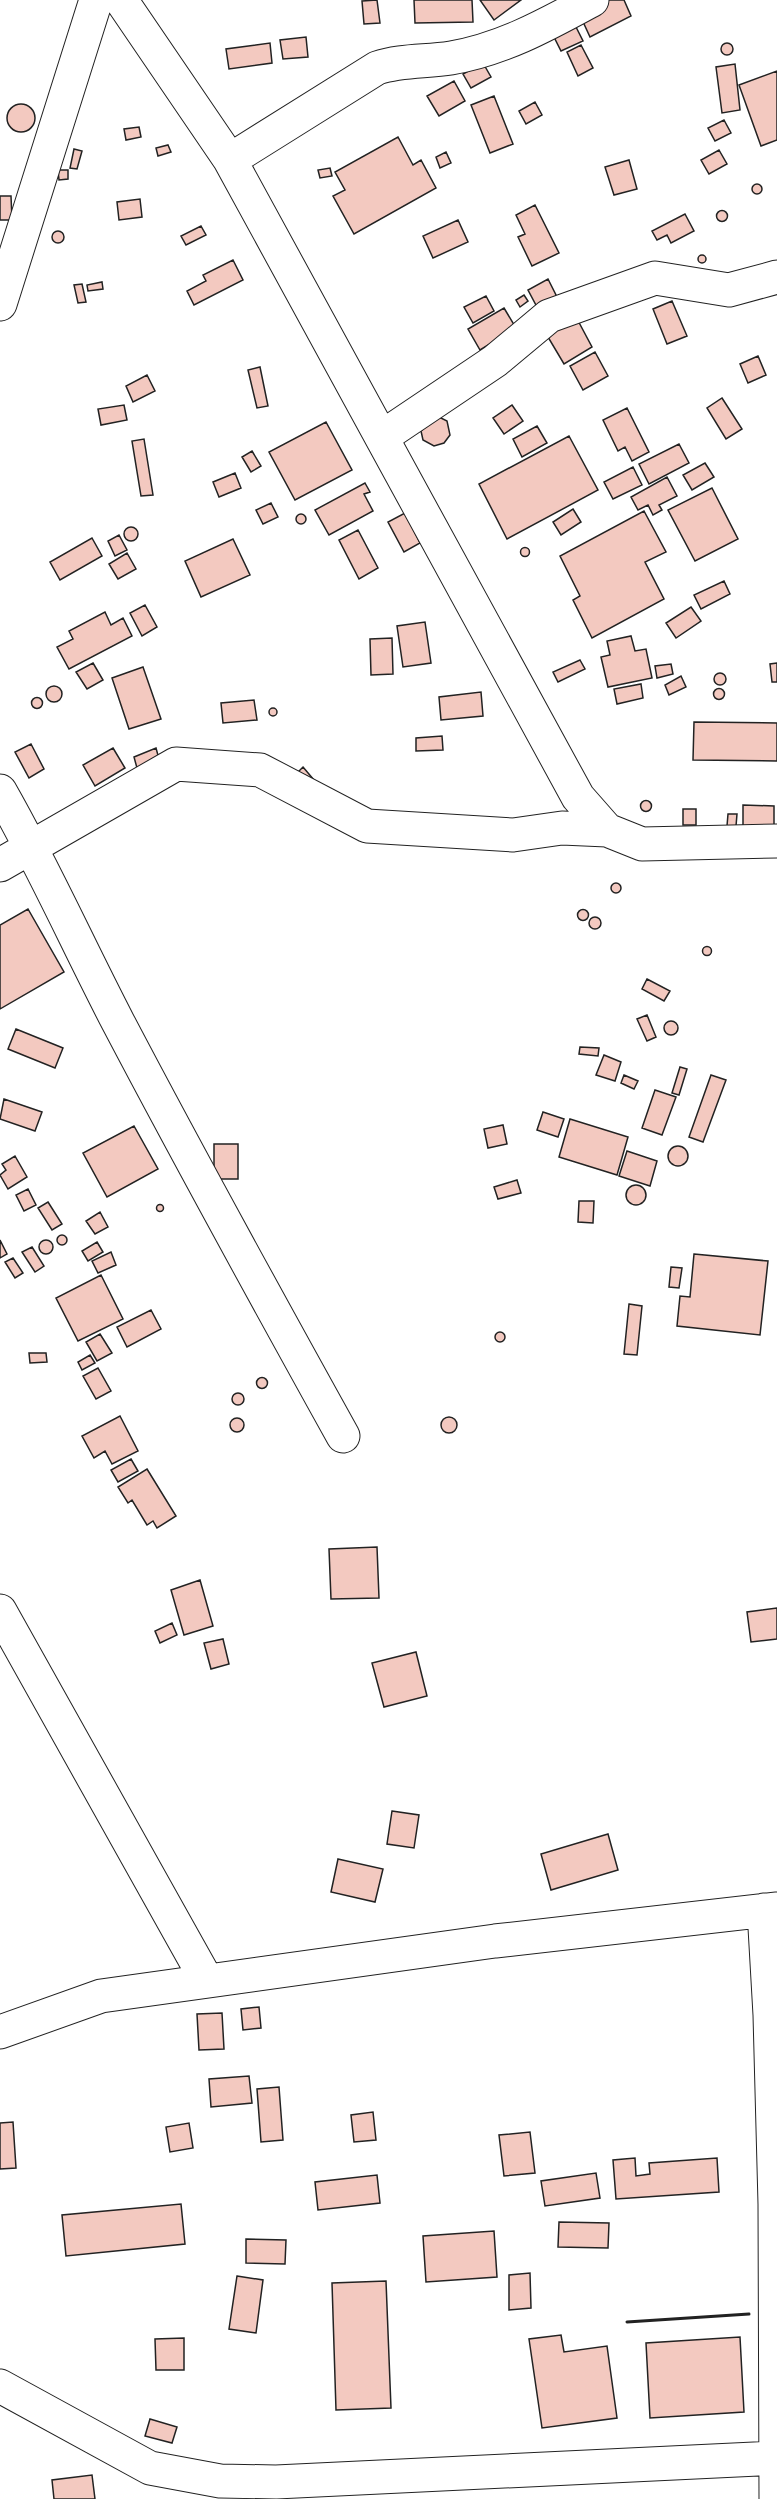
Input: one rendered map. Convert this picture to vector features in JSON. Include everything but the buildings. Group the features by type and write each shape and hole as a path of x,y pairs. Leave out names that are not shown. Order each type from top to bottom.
{"street":[{"path":"0,304 96,0"},
{"path":"121,0 230,160 578,797 607,830"},
{"path":"230,160 377,68 394,62 450,58 493,48 530,34 592,0"},
{"path":"382,437 495,361 549,316 655,278 729,290 777,277"},
{"path":"0,864 176,764 260,770 367,826 513,835 562,828 607,830 642,844 777,841"},
{"path":"0,791 32,847 108,1003 187,1153 344,1437"},
{"path":"0,1611 207,1981"},
{"path":"0,2032 100,1996 495,1941 771,1909 770,2015 775,2204 776,2499"},
{"path":"0,2386 150,2468 277,2491 776,2458"}],"wall":[{"path":"627,2322 749,2314"}]}
